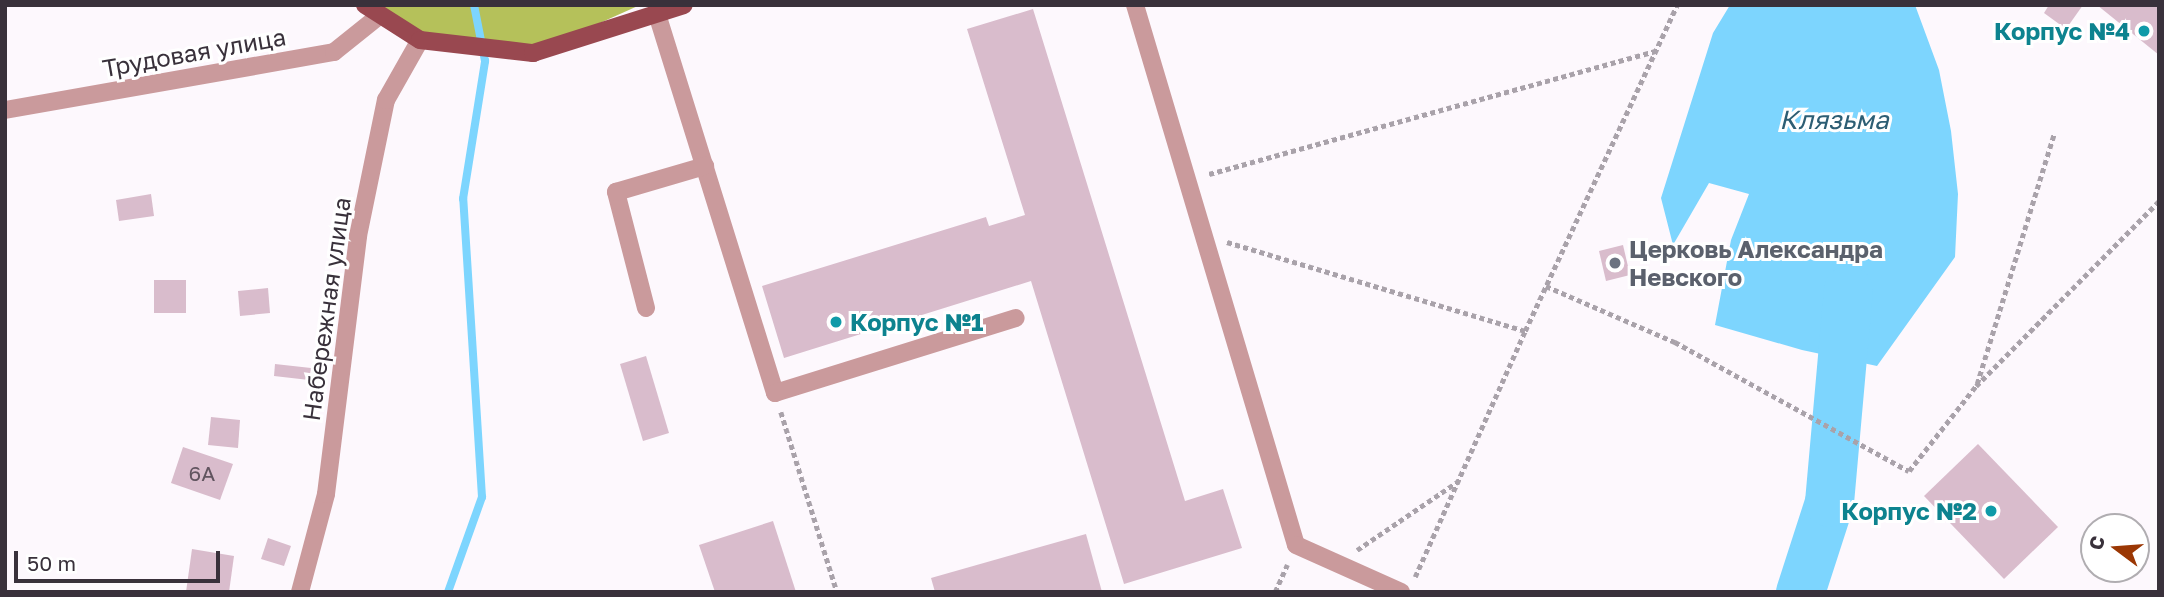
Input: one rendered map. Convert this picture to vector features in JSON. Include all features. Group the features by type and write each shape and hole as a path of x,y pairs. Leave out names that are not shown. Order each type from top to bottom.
{"main road":[{"path":"372,11 421,40 533,52 684,5"}],"street":[{"path":"1135,5 1296,545 1337,563 1408,586"},
{"name":"Трудовая улица","path":"5,110 334,52 372,11"},
{"path":"657,13 775,393 1016,318"},
{"name":"Набережная улица","path":"300,592 326,494 358,236 386,100 421,40"},
{"path":"646,308 616,192 705,166"}],"path":[{"path":"1408,586 1677,5"},
{"path":"1187,180 1656,51"},
{"path":"1976,386 2054,134"},
{"path":"1546,286 1675,342 1909,471 1976,386 2159,201"},
{"path":"1203,234 1525,331"},
{"path":"775,393 837,592"},
{"path":"1337,563 1458,481"},
{"path":"1275,592 1296,545"}],"green space":[{"path":"365,5 640,5 533,53 420,40"}],"water":[{"name":"Клязьма","path":"1730,5 1915,5 1939,70 1951,131 1958,194 1955,257 1877,366 1802,350 1715,325 1731,240 1749,194 1709,183 1673,245 1661,198 1713,33"}],"building":[{"path":"2049,5 2083,5 2066,29 2044,13"},
{"name":"Корпус №4","path":"2097,5 2159,7 2159,55"},
{"name":"Корпус №1","path":"1033,9 1185,501 1223,489 1242,548 1124,584 1031,281 784,358 762,286 986,217 989,226 1025,215 967,29"},
{"path":"151,194 154,216 119,221 116,200"},
{"name":"Церковь Александра Невского","path":"1623,245 1630,275 1606,281 1599,251"},
{"path":"154,280 186,280 186,313 154,313"},
{"path":"268,288 270,313 240,316 238,291"},
{"path":"646,356 669,433 643,441 620,364"},
{"path":"275,364 311,368 309,380 274,376"},
{"path":"211,417 240,420 238,448 208,445"},
{"name":"Корпус №2","path":"1978,444 2058,527 2004,579 1924,496"},
{"path":"183,447 233,464 220,500 171,483"},
{"path":"773,521 796,592 715,592 699,545"},
{"path":"1086,534 1102,592 935,592 931,578"},
{"path":"268,538 291,546 284,566 261,559"},
{"path":"192,549 234,556 229,592 186,592"}],"waterway":[{"path":"448,592 482,497 463,199 485,61 474,5"},
{"name":"Клязьма","path":"1800,592 1829,502 1848,290"}],"place":[{"name":"Корпус №4","path":"2144,31"},
{"name":"Церковь Александра Невского","path":"1615,263"},
{"name":"Корпус №1","path":"836,322"},
{"name":"Корпус №2","path":"1991,511"}]}
